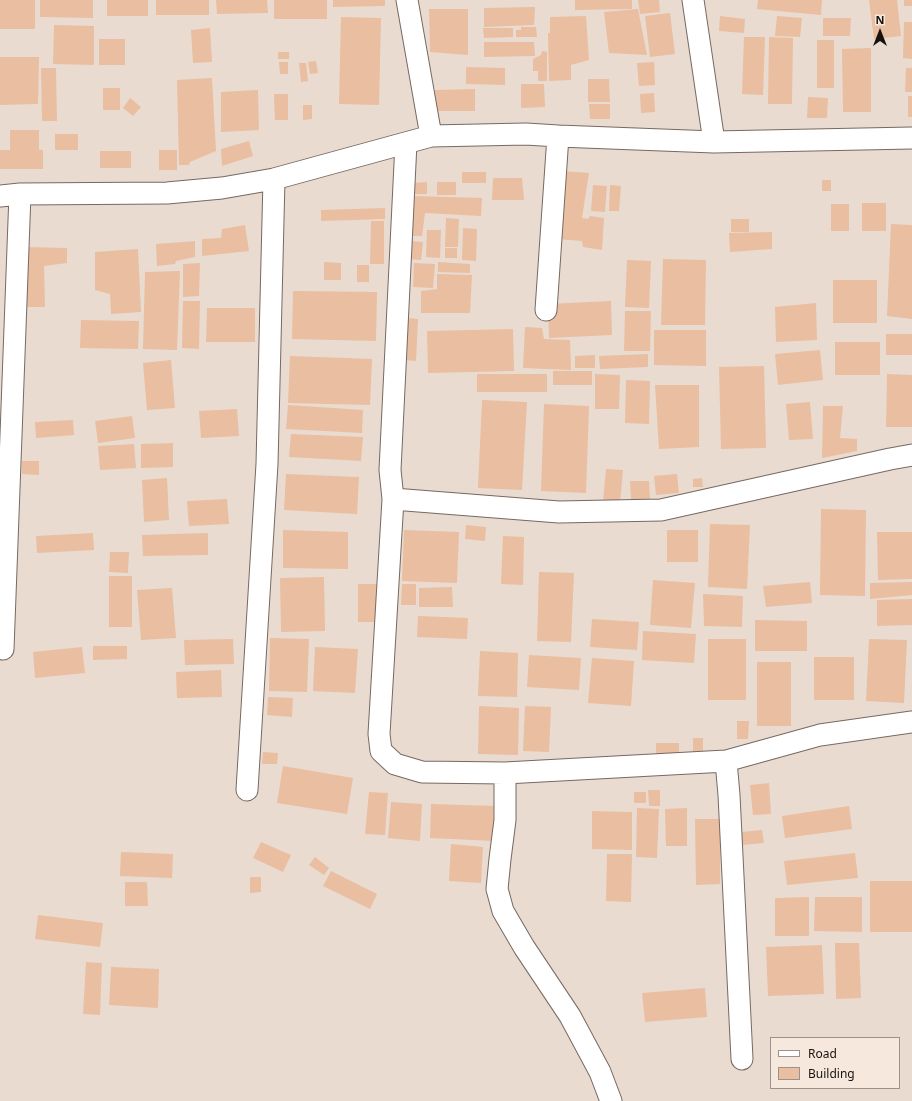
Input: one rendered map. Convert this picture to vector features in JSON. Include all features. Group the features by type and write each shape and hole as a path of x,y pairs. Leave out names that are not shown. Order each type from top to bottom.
{"street":[{"path":"407,0 431,136"},
{"path":"693,0 714,142"},
{"path":"3,649 4,495 10,195 167,193 222,188 274,179 431,136 526,134 714,142 912,138"},
{"path":"546,310 558,136"},
{"path":"406,143 390,470 393,499 379,734 381,751 395,764 422,772 505,773 726,761 820,735 912,722"},
{"path":"247,790 266,464 274,179"},
{"path":"393,499 560,512 662,510 912,455"},
{"path":"726,761 742,1059"},
{"path":"505,773 505,820 497,889 503,911 524,947 570,1016 600,1072 611,1101"}],"building":[{"path":"0,0 35,0 35,29 0,29"},
{"path":"40,0 93,0 93,18 40,17"},
{"path":"107,0 148,0 148,16 107,16"},
{"path":"156,0 209,0 209,15 156,15"},
{"path":"216,0 267,0 268,13 217,14"},
{"path":"274,0 327,0 327,19 274,19"},
{"path":"333,0 385,0 385,6 333,7"},
{"path":"575,0 632,0 632,9 575,10"},
{"path":"638,0 659,0 660,12 640,14"},
{"path":"758,0 822,0 821,15 757,9"},
{"path":"869,0 897,0 901,36 874,39"},
{"path":"904,0 912,0 912,6 904,6"},
{"path":"535,7 534,25 484,27 484,8"},
{"path":"429,9 468,9 468,55 430,52"},
{"path":"638,9 647,55 609,53 604,12"},
{"path":"670,13 675,54 650,57 645,16"},
{"path":"586,16 589,60 571,65 571,80 549,81 548,33 550,33 550,17"},
{"path":"720,16 745,19 744,33 719,31"},
{"path":"777,16 802,18 800,37 775,36"},
{"path":"341,17 381,18 379,105 339,104"},
{"path":"823,18 851,18 850,36 823,36"},
{"path":"904,22 912,22 912,59 903,58"},
{"path":"54,25 94,26 94,65 53,64"},
{"path":"521,27 536,27 537,37 516,37 516,30 521,30"},
{"path":"210,28 212,62 193,63 191,30"},
{"path":"483,28 513,28 513,37 484,38"},
{"path":"744,37 765,37 763,95 742,94"},
{"path":"769,37 793,38 792,104 768,104"},
{"path":"99,39 125,39 125,65 99,65"},
{"path":"817,40 834,40 834,88 817,88"},
{"path":"484,42 534,42 535,56 484,57"},
{"path":"871,48 871,112 843,112 842,49"},
{"path":"542,51 547,52 547,81 538,81 538,71 533,71 533,59 541,55"},
{"path":"278,52 289,52 289,59 278,59"},
{"path":"0,57 39,57 38,104 0,105"},
{"path":"316,61 318,73 310,74 308,62"},
{"path":"279,62 288,62 288,74 280,74"},
{"path":"654,62 655,85 639,86 637,63"},
{"path":"299,63 306,63 308,81 301,82"},
{"path":"466,67 505,68 505,85 466,84"},
{"path":"41,68 56,68 57,121 42,121"},
{"path":"906,68 912,68 912,92 905,92"},
{"path":"212,78 216,151 190,162 189,165 179,165 177,80"},
{"path":"588,79 609,79 610,102 588,102"},
{"path":"521,84 544,84 545,107 521,108"},
{"path":"103,88 120,88 120,110 103,110"},
{"path":"475,89 475,111 435,111 435,90"},
{"path":"258,90 259,130 221,132 221,92"},
{"path":"654,93 655,112 641,113 640,94"},
{"path":"274,94 288,94 288,120 275,120"},
{"path":"908,96 912,96 912,117 908,117"},
{"path":"808,97 828,98 827,118 807,118"},
{"path":"130,98 141,107 133,116 123,108"},
{"path":"589,104 610,104 610,119 590,119"},
{"path":"303,105 312,105 312,119 303,120"},
{"path":"10,130 39,130 39,150 10,150"},
{"path":"55,134 78,134 78,150 55,150"},
{"path":"249,141 253,156 222,166 221,149"},
{"path":"0,150 43,150 43,169 0,169"},
{"path":"159,150 177,150 177,170 159,170"},
{"path":"100,151 131,151 131,168 100,168"},
{"path":"563,171 589,173 582,218 588,219 590,216 604,218 602,250 583,247 582,241 556,239"},
{"path":"462,172 486,172 486,183 462,183"},
{"path":"493,178 522,178 524,200 492,200"},
{"path":"822,180 831,180 831,191 822,191"},
{"path":"427,182 427,194 413,194 413,183"},
{"path":"437,182 456,182 456,195 437,195"},
{"path":"593,185 607,186 605,212 591,211"},
{"path":"610,185 621,186 619,211 609,211"},
{"path":"412,196 482,198 481,216 425,213 422,236 412,236"},
{"path":"862,203 886,203 886,231 862,231"},
{"path":"831,204 849,204 849,231 831,231"},
{"path":"385,208 385,219 321,221 321,210"},
{"path":"446,218 459,219 458,247 445,247"},
{"path":"731,219 749,219 749,232 731,232"},
{"path":"371,221 384,221 384,264 370,264"},
{"path":"891,224 912,225 912,319 887,316"},
{"path":"245,225 249,251 202,256 202,239 221,238 222,229"},
{"path":"463,228 477,229 476,261 462,260"},
{"path":"427,230 441,230 440,258 426,257"},
{"path":"772,232 772,249 730,252 729,233"},
{"path":"195,241 195,257 176,261 175,264 157,266 156,244"},
{"path":"411,241 423,242 421,260 410,259"},
{"path":"25,247 67,248 67,263 44,266 45,307 25,307"},
{"path":"445,248 457,248 457,258 445,258"},
{"path":"138,249 141,312 111,314 110,294 95,290 95,252"},
{"path":"663,259 706,260 705,325 661,325"},
{"path":"627,260 651,261 649,308 625,307"},
{"path":"324,262 341,263 341,280 324,280"},
{"path":"438,262 470,264 470,273 438,272"},
{"path":"200,263 199,296 183,297 183,264"},
{"path":"414,263 435,264 433,288 413,287"},
{"path":"357,265 369,265 369,282 357,282"},
{"path":"180,271 177,350 143,349 145,272"},
{"path":"437,274 472,275 470,313 421,313 421,291 437,289"},
{"path":"833,280 877,280 877,323 833,323"},
{"path":"293,291 377,292 376,341 292,339"},
{"path":"183,301 200,301 199,349 182,348"},
{"path":"611,301 612,335 549,338 548,304"},
{"path":"816,303 817,340 776,342 775,307"},
{"path":"207,308 255,308 255,342 206,342"},
{"path":"625,311 651,311 650,351 624,351"},
{"path":"406,318 418,319 416,361 404,360"},
{"path":"81,320 139,321 138,349 80,348"},
{"path":"525,327 542,328 544,339 570,340 571,370 523,368"},
{"path":"513,329 514,371 428,373 427,331"},
{"path":"654,330 706,330 706,366 654,365"},
{"path":"886,334 912,334 912,355 886,355"},
{"path":"835,342 880,342 880,375 835,375"},
{"path":"820,350 823,380 778,385 775,354"},
{"path":"648,354 648,367 600,369 599,356"},
{"path":"595,355 595,368 575,368 575,356"},
{"path":"290,356 372,359 370,405 288,403"},
{"path":"171,360 175,408 147,410 143,363"},
{"path":"764,366 766,448 721,449 719,367"},
{"path":"553,371 592,371 592,385 553,385"},
{"path":"477,374 547,374 547,392 477,392"},
{"path":"595,374 620,375 619,409 595,409"},
{"path":"887,374 912,375 912,427 886,427"},
{"path":"626,380 650,381 649,424 625,423"},
{"path":"655,385 699,385 699,447 659,449"},
{"path":"482,400 527,402 522,490 478,488"},
{"path":"810,402 813,439 789,440 786,404"},
{"path":"544,404 589,406 586,493 541,491"},
{"path":"288,405 363,410 362,433 286,429"},
{"path":"823,406 843,406 840,438 857,439 857,451 822,458"},
{"path":"237,409 239,436 201,438 199,411"},
{"path":"132,416 135,438 98,443 95,421"},
{"path":"73,420 74,435 36,438 35,422"},
{"path":"291,434 363,437 361,461 289,457"},
{"path":"173,443 173,467 141,468 141,444"},
{"path":"134,444 136,468 100,470 98,446"},
{"path":"22,461 39,461 39,475 22,474"},
{"path":"606,469 623,470 620,503 603,501"},
{"path":"286,474 359,477 357,514 284,510"},
{"path":"677,474 679,493 656,495 654,476"},
{"path":"167,478 169,520 144,522 142,480"},
{"path":"702,478 703,487 693,487 693,479"},
{"path":"630,481 649,481 650,499 631,499"},
{"path":"227,499 229,524 189,526 187,501"},
{"path":"821,509 866,510 865,596 820,595"},
{"path":"710,524 750,525 747,589 708,587"},
{"path":"466,525 486,527 485,541 465,539"},
{"path":"283,530 348,532 348,569 283,568"},
{"path":"404,530 459,532 457,583 402,581"},
{"path":"667,530 698,530 698,562 667,562"},
{"path":"877,532 912,532 912,579 878,580"},
{"path":"93,533 94,550 37,553 36,536"},
{"path":"208,533 208,555 143,556 142,535"},
{"path":"503,536 524,537 523,585 501,584"},
{"path":"110,552 129,552 128,573 109,572"},
{"path":"539,572 574,573 571,642 537,641"},
{"path":"109,576 132,576 132,627 109,627"},
{"path":"324,577 325,631 281,632 280,578"},
{"path":"653,580 695,583 691,628 650,625"},
{"path":"810,582 812,603 766,607 763,586"},
{"path":"912,582 912,595 870,599 870,583"},
{"path":"358,584 377,584 377,622 358,622"},
{"path":"402,584 416,584 416,605 401,605"},
{"path":"452,587 453,607 419,607 419,588"},
{"path":"172,588 176,638 141,640 137,590"},
{"path":"703,594 743,596 742,627 704,626"},
{"path":"912,599 912,625 877,626 877,600"},
{"path":"418,616 468,618 467,639 417,637"},
{"path":"592,619 639,622 637,650 590,647"},
{"path":"755,620 807,621 807,651 755,651"},
{"path":"643,631 696,634 694,663 642,660"},
{"path":"270,638 309,639 307,692 269,691"},
{"path":"233,639 234,664 185,665 184,640"},
{"path":"708,639 746,639 746,700 708,700"},
{"path":"869,639 907,640 904,703 866,701"},
{"path":"93,646 127,646 127,659 93,660"},
{"path":"82,647 85,673 35,678 33,652"},
{"path":"315,647 358,649 355,693 313,691"},
{"path":"480,651 518,653 517,697 478,696"},
{"path":"529,655 581,658 579,690 527,687"},
{"path":"814,657 854,657 854,700 814,700"},
{"path":"592,658 634,661 631,706 588,703"},
{"path":"757,662 791,662 791,726 757,726"},
{"path":"221,670 222,697 177,698 176,672"},
{"path":"268,697 293,698 292,717 267,715"},
{"path":"479,706 519,708 518,755 478,754"},
{"path":"525,706 551,707 549,752 523,751"},
{"path":"737,721 749,721 748,739 737,739"},
{"path":"693,738 703,738 703,753 693,753"},
{"path":"656,743 679,743 679,757 656,757"},
{"path":"263,752 278,753 277,764 262,764"},
{"path":"283,766 353,778 347,814 277,803"},
{"path":"769,783 771,814 753,815 750,785"},
{"path":"648,790 660,790 660,806 649,806"},
{"path":"369,792 388,793 385,835 365,834"},
{"path":"634,792 646,792 646,803 634,803"},
{"path":"391,802 422,804 420,841 388,838"},
{"path":"431,804 496,806 495,841 430,838"},
{"path":"849,806 852,829 785,838 782,816"},
{"path":"637,808 659,809 657,858 636,857"},
{"path":"687,808 687,846 666,846 665,809"},
{"path":"592,811 632,812 632,850 592,849"},
{"path":"695,819 720,819 720,884 696,885"},
{"path":"762,830 764,843 742,845 741,832"},
{"path":"261,842 291,855 283,872 253,858"},
{"path":"451,844 483,847 481,883 449,881"},
{"path":"121,852 173,854 172,878 120,876"},
{"path":"855,853 858,878 787,885 784,861"},
{"path":"607,854 632,854 631,902 606,901"},
{"path":"315,857 329,868 324,875 309,865"},
{"path":"331,871 377,894 370,909 323,886"},
{"path":"250,877 261,877 261,892 250,893"},
{"path":"870,881 912,881 912,932 870,932"},
{"path":"125,882 147,882 148,906 125,906"},
{"path":"809,897 809,936 775,936 775,898"},
{"path":"815,897 862,897 862,932 814,931"},
{"path":"38,915 103,923 100,947 35,939"},
{"path":"835,943 859,943 861,998 836,999"},
{"path":"822,945 824,994 768,996 766,947"},
{"path":"86,962 102,963 100,1015 83,1014"},
{"path":"111,967 159,969 158,1008 109,1005"},
{"path":"705,988 707,1017 645,1022 642,993"}]}
